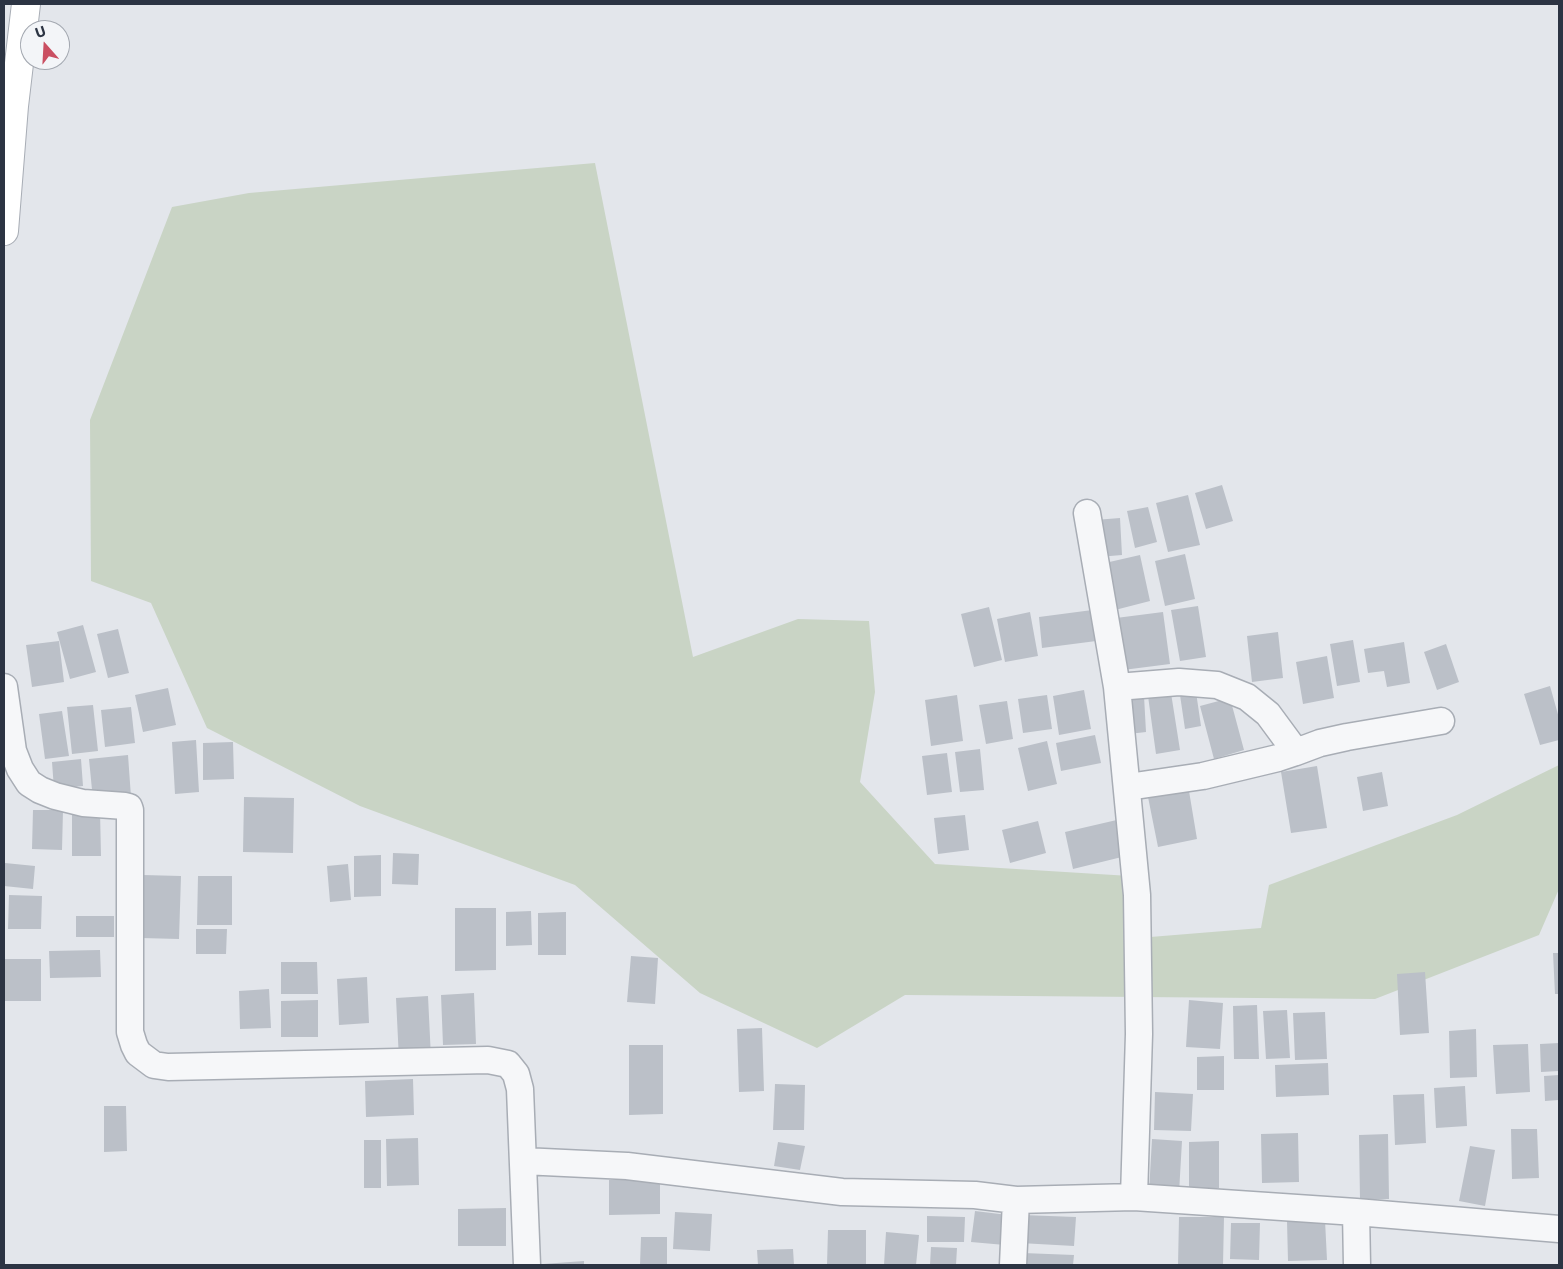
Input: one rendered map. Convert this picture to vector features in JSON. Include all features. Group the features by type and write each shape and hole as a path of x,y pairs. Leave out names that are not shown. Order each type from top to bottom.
{"street":[{"path":"4,231 14,106 26,4"},
{"path":"1087,513 1117,687 1138,895 1139,1034 1134,1197"},
{"path":"1117,687 1179,682 1217,685 1247,697 1268,714 1296,752"},
{"path":"4,687 13,751 20,769 29,783 55,796 82,803 129,807 130,1032 138,1053 154,1065 168,1067 488,1060 508,1064 516,1074 520,1089 528,1265"},
{"path":"1128,786 1203,776 1278,758 1320,743 1441,721"},
{"path":"523,1161 627,1166 842,1192 975,1195 1016,1200 1134,1197 1356,1212 1559,1229"},
{"path":"1014,1265 1016,1200"},
{"path":"1356,1212 1357,1265"}],"green space":[{"path":"595,163 693,657 798,619 869,621 875,692 860,782 935,864 1130,876 1138,938 1261,928 1269,885 1457,815 1559,765 1559,889 1539,935 1375,999 905,995 817,1048 700,993 575,885 360,806 207,728 151,603 91,581 90,420 172,207 249,193"}],"building":[{"path":"1222,485 1233,521 1206,529 1195,493"},
{"path":"1188,495 1200,545 1168,552 1156,503"},
{"path":"1148,507 1157,542 1135,548 1127,511"},
{"path":"1120,518 1122,555 1098,557 1095,520"},
{"path":"1185,554 1195,599 1165,606 1155,561"},
{"path":"1140,555 1150,601 1115,610 1105,563"},
{"path":"1198,606 1206,657 1180,661 1171,610"},
{"path":"989,607 1002,660 974,667 961,614"},
{"path":"1100,609 1104,640 1042,648 1039,617"},
{"path":"1030,612 1038,656 1005,662 997,619"},
{"path":"1163,612 1170,664 1123,670 1116,618"},
{"path":"83,625 96,672 70,679 57,632"},
{"path":"118,629 129,673 108,678 97,634"},
{"path":"1278,632 1283,678 1252,682 1247,636"},
{"path":"1353,640 1360,682 1337,686 1330,644"},
{"path":"59,641 64,682 32,687 26,645"},
{"path":"1404,642 1410,683 1387,687 1384,671 1368,673 1364,649"},
{"path":"1446,644 1459,682 1437,690 1424,652"},
{"path":"1327,656 1334,698 1303,704 1296,662"},
{"path":"1550,686 1559,718 1559,740 1540,745 1524,694"},
{"path":"168,688 176,725 143,732 135,695"},
{"path":"1084,690 1091,729 1059,735 1053,696"},
{"path":"1196,692 1201,726 1185,729 1180,695"},
{"path":"1171,693 1180,750 1156,754 1148,696"},
{"path":"957,695 963,741 931,746 925,700"},
{"path":"1047,695 1052,729 1023,733 1018,699"},
{"path":"1144,696 1146,732 1129,734 1126,697"},
{"path":"1230,698 1244,750 1214,759 1200,706"},
{"path":"1007,701 1013,739 986,744 979,705"},
{"path":"93,705 98,751 72,754 67,707"},
{"path":"131,707 135,743 105,747 101,710"},
{"path":"62,711 69,756 45,759 39,714"},
{"path":"1095,735 1101,763 1061,771 1056,743"},
{"path":"196,740 199,792 175,794 172,742"},
{"path":"1047,741 1057,784 1028,791 1018,748"},
{"path":"233,742 234,779 203,780 203,743"},
{"path":"980,749 984,790 960,792 955,752"},
{"path":"947,753 952,792 927,795 922,756"},
{"path":"128,755 131,797 93,800 89,759"},
{"path":"81,759 83,786 54,789 52,762"},
{"path":"1317,766 1327,828 1291,833 1281,772"},
{"path":"1382,772 1388,806 1363,811 1357,777"},
{"path":"1188,785 1197,839 1158,847 1147,792"},
{"path":"244,797 294,798 293,853 243,852"},
{"path":"33,810 63,810 62,850 32,849"},
{"path":"72,811 100,811 101,856 72,856"},
{"path":"965,815 969,850 938,854 934,818"},
{"path":"1121,819 1130,855 1073,869 1065,832"},
{"path":"1038,821 1046,853 1010,863 1002,830"},
{"path":"393,853 419,854 418,885 392,884"},
{"path":"381,855 381,896 354,897 354,856"},
{"path":"5,863 35,866 33,889 4,886"},
{"path":"348,864 351,900 330,902 327,866"},
{"path":"143,875 181,876 179,939 141,938"},
{"path":"198,876 232,876 232,925 197,925"},
{"path":"9,895 42,896 41,929 8,929"},
{"path":"455,908 496,908 496,970 455,971"},
{"path":"531,911 532,945 506,946 506,912"},
{"path":"566,912 566,955 538,955 538,913"},
{"path":"76,916 114,916 114,937 76,937"},
{"path":"196,929 227,929 226,954 196,954"},
{"path":"100,950 101,977 50,978 49,951"},
{"path":"1553,953 1559,953 1559,994 1555,994"},
{"path":"631,956 658,958 655,1004 627,1002"},
{"path":"4,959 41,959 41,1001 4,1001"},
{"path":"281,962 317,962 318,994 281,994"},
{"path":"1425,972 1429,1033 1400,1035 1397,974"},
{"path":"367,977 369,1023 339,1025 337,979"},
{"path":"269,989 271,1028 240,1029 239,991"},
{"path":"474,993 476,1044 443,1045 441,995"},
{"path":"428,996 431,1058 399,1060 396,998"},
{"path":"318,1000 318,1037 281,1037 281,1001"},
{"path":"1189,1000 1223,1003 1220,1049 1186,1047"},
{"path":"1257,1005 1259,1059 1234,1059 1233,1006"},
{"path":"1287,1010 1290,1058 1266,1059 1263,1011"},
{"path":"1325,1012 1327,1059 1295,1060 1293,1013"},
{"path":"762,1028 764,1091 739,1092 737,1029"},
{"path":"1476,1029 1477,1077 1450,1078 1449,1031"},
{"path":"1559,1043 1559,1071 1541,1072 1540,1044"},
{"path":"1528,1044 1530,1092 1496,1094 1493,1045"},
{"path":"629,1045 663,1045 663,1114 629,1115"},
{"path":"1224,1056 1224,1090 1197,1090 1197,1057"},
{"path":"1328,1063 1329,1095 1276,1097 1275,1065"},
{"path":"1559,1075 1559,1100 1545,1101 1544,1076"},
{"path":"413,1079 414,1115 366,1117 365,1081"},
{"path":"775,1084 805,1085 804,1130 773,1130"},
{"path":"1465,1086 1467,1126 1436,1128 1434,1088"},
{"path":"1155,1092 1193,1094 1191,1131 1154,1130"},
{"path":"1424,1094 1426,1143 1395,1145 1393,1095"},
{"path":"104,1106 126,1106 127,1151 104,1152"},
{"path":"1511,1129 1537,1129 1539,1178 1512,1179"},
{"path":"1298,1133 1299,1182 1262,1183 1261,1134"},
{"path":"1388,1134 1389,1199 1360,1200 1359,1135"},
{"path":"418,1138 419,1185 387,1186 386,1139"},
{"path":"1152,1139 1182,1141 1179,1193 1149,1192"},
{"path":"364,1140 381,1140 381,1188 364,1188"},
{"path":"1219,1141 1219,1188 1189,1188 1189,1142"},
{"path":"778,1142 805,1146 800,1170 774,1166"},
{"path":"1470,1146 1495,1150 1485,1206 1459,1201"},
{"path":"660,1179 660,1214 609,1215 609,1180"},
{"path":"506,1208 506,1246 458,1246 458,1209"},
{"path":"975,1211 1008,1215 1005,1245 971,1242"},
{"path":"675,1212 712,1214 710,1251 673,1249"},
{"path":"1022,1215 1076,1217 1074,1246 1020,1243"},
{"path":"927,1216 965,1217 964,1242 927,1242"},
{"path":"1179,1217 1224,1217 1223,1265 1178,1265"},
{"path":"1325,1220 1327,1260 1288,1261 1287,1221"},
{"path":"1231,1223 1260,1223 1259,1260 1230,1259"},
{"path":"828,1230 866,1230 866,1265 827,1265"},
{"path":"886,1232 919,1235 916,1265 884,1265"},
{"path":"641,1237 667,1237 667,1265 640,1265"},
{"path":"931,1247 957,1248 956,1265 930,1265"},
{"path":"793,1249 794,1265 758,1265 757,1250"},
{"path":"1023,1253 1074,1255 1073,1265 1023,1265"},
{"path":"584,1261 584,1265 543,1265 543,1264"}]}
